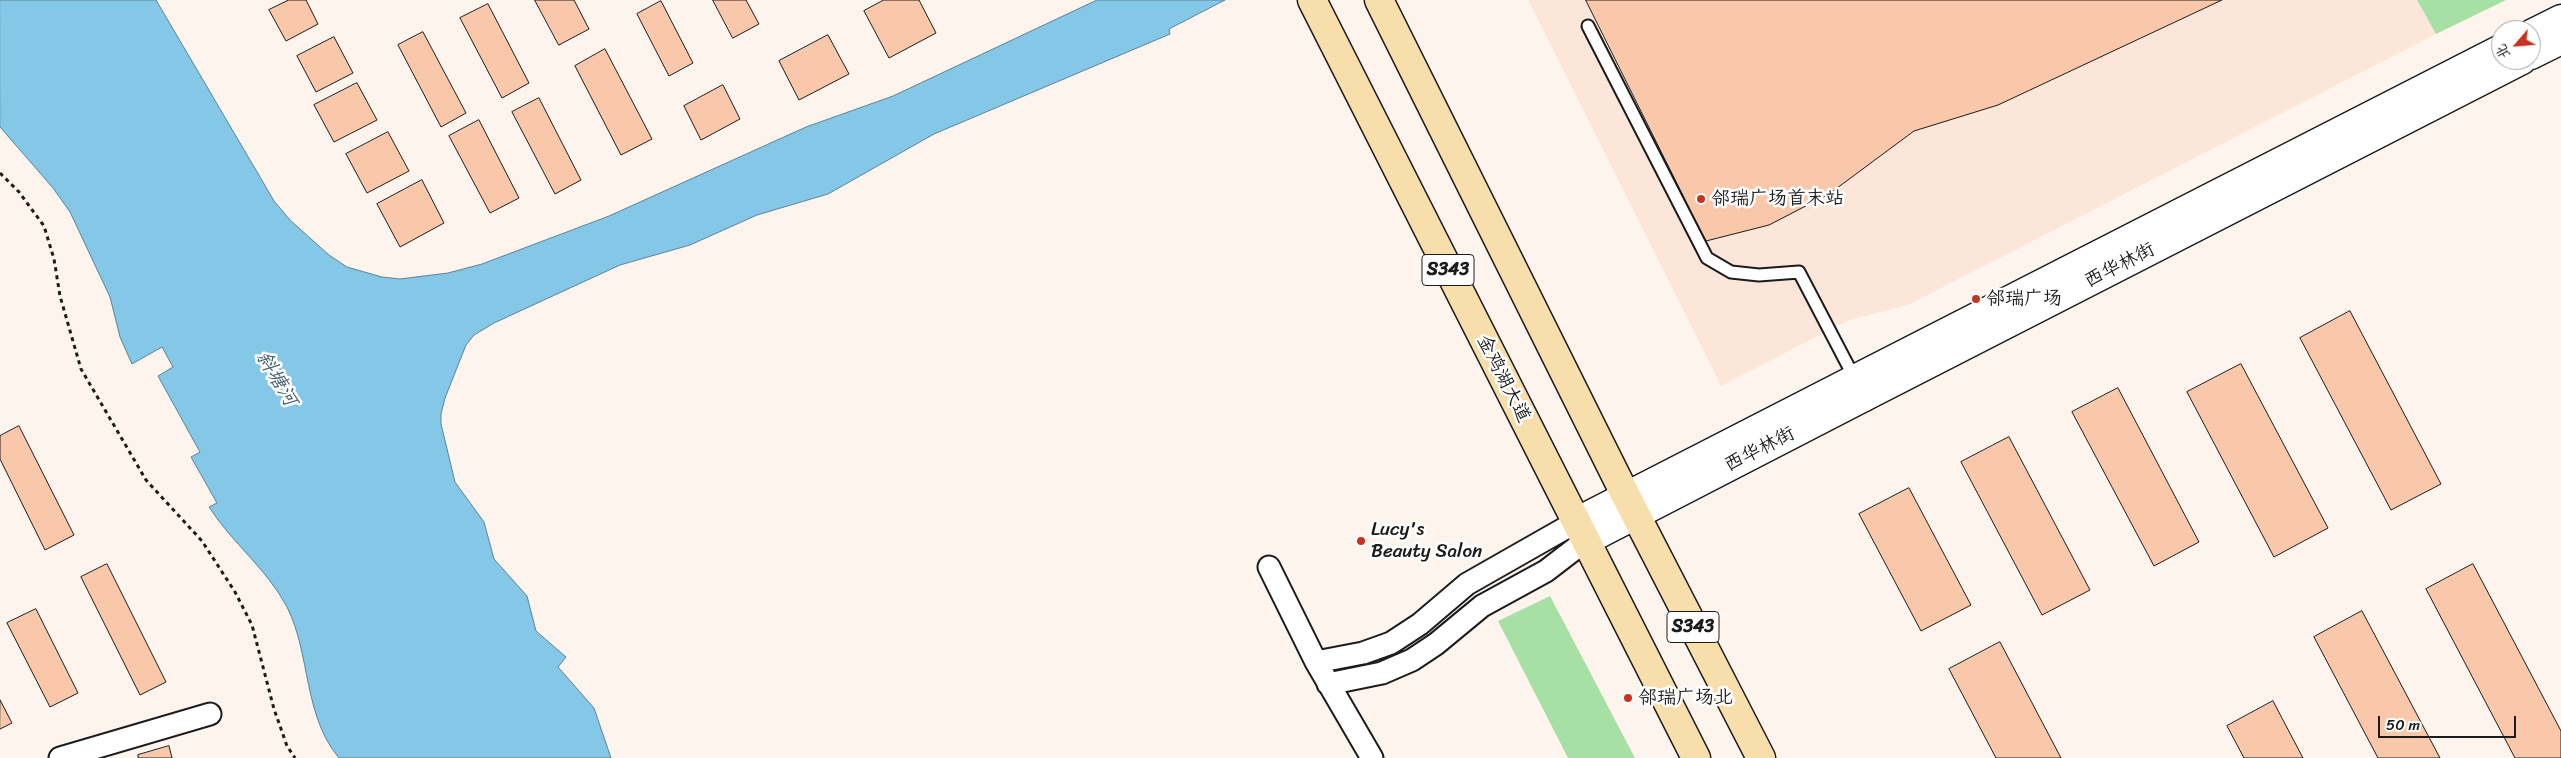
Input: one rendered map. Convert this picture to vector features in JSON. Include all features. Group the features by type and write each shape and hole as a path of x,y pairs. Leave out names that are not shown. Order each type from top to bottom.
{"main road":[{"name":"金鸡湖大道","path":"1312,0 1696,758"},
{"name":"S343","path":"1379,0 1630,505 1761,758"},
{"path":"2541,29 2561,18"},
{"path":"2541,51 2561,40"},
{"name":"西华林街","path":"1859,388 2491,54"},
{"name":"西华林街","path":"1581,531 1859,388 2502,70"}],"street":[{"path":"1316,662 1363,653 1391,643 1420,624 1467,584 1581,531"},
{"path":"1328,684 1382,673 1412,660 1436,644 1482,606 1546,571 1581,531"},
{"path":"1269,568 1316,662 1372,758"},
{"path":"60,758 210,714"}],"lane":[{"path":"1588,26 1707,258 1731,272 1759,275 1799,272 1859,388"}],"path":[{"path":"0,173 19,192 44,226 54,258 60,296 81,369 146,480 202,541 235,592 252,625 274,709 287,746 295,758"}],"shaded area":[{"name":"邻瑞广场","path":"1528,0 2417,0 2436,34 1908,305 1849,320 1721,386"}],"green space":[{"path":"2417,0 2506,0 2436,34"},
{"path":"1550,596 1635,758 1568,758 1498,621"}],"water":[{"name":"斜塘河","path":"0,0 156,0 274,201 290,220 329,255 347,267 382,277 400,279 448,273 482,264 609,216 806,127 893,96 1097,0 1225,0 1169,29 1170,34 934,134 828,194 757,215 690,245 620,265 494,323 474,335 466,345 445,398 441,414 441,424 455,482 484,522 494,559 527,596 536,631 566,657 558,667 594,708 611,758 339,758 327,741 319,723 295,626 287,607 270,580 209,507 217,503 191,457 200,452 158,376 173,367 162,347 132,364 120,337 110,297 70,212 53,188 0,127"}],"building":[{"path":"289,0 306,0 318,24 286,41 269,10"},
{"path":"535,0 574,0 589,29 559,45"},
{"path":"713,0 746,0 759,24 733,38"},
{"path":"884,0 919,0 936,33 889,58 864,11"},
{"path":"1586,0 2222,0 1998,105 1914,131 1829,194 1769,225 1706,241"},
{"path":"661,1 693,63 669,76 637,14"},
{"path":"488,4 529,83 502,98 460,18"},
{"path":"423,32 466,113 441,127 398,45"},
{"path":"828,35 849,74 799,100 779,61"},
{"path":"334,37 353,73 316,92 297,56"},
{"path":"605,49 652,139 621,155 575,66"},
{"path":"357,83 377,120 334,142 314,105"},
{"path":"723,85 740,119 701,140 684,106"},
{"path":"539,98 581,180 555,194 512,112"},
{"path":"479,120 519,198 490,213 449,136"},
{"path":"388,132 409,171 367,193 346,154"},
{"path":"422,180 444,223 400,247 377,204"},
{"path":"2350,311 2441,484 2391,510 2300,338"},
{"path":"2241,364 2328,528 2274,557 2187,392"},
{"path":"2118,388 2199,542 2154,566 2072,412"},
{"path":"19,426 74,535 45,550 0,459 0,436"},
{"path":"2009,437 2090,590 2042,615 1961,462"},
{"path":"1909,488 1971,605 1921,631 1859,514"},
{"path":"107,564 166,682 140,695 81,577"},
{"path":"2473,564 2561,731 2561,758 2515,758 2426,589"},
{"path":"36,609 78,693 50,707 7,623"},
{"path":"2362,611 2440,758 2378,758 2314,637"},
{"path":"2000,642 2061,758 1996,758 1949,669"},
{"path":"0,700 12,723 0,729"},
{"path":"2273,701 2303,758 2244,758 2227,726"},
{"path":"169,746 172,758 138,758 138,755"}],"place":[{"name":"邻瑞广场首末站","path":"1701,199"},
{"name":"邻瑞广场","path":"1976,299"},
{"name":"Lucy's Beauty Salon","path":"1361,541"},
{"name":"邻瑞广场北","path":"1628,698"}]}
